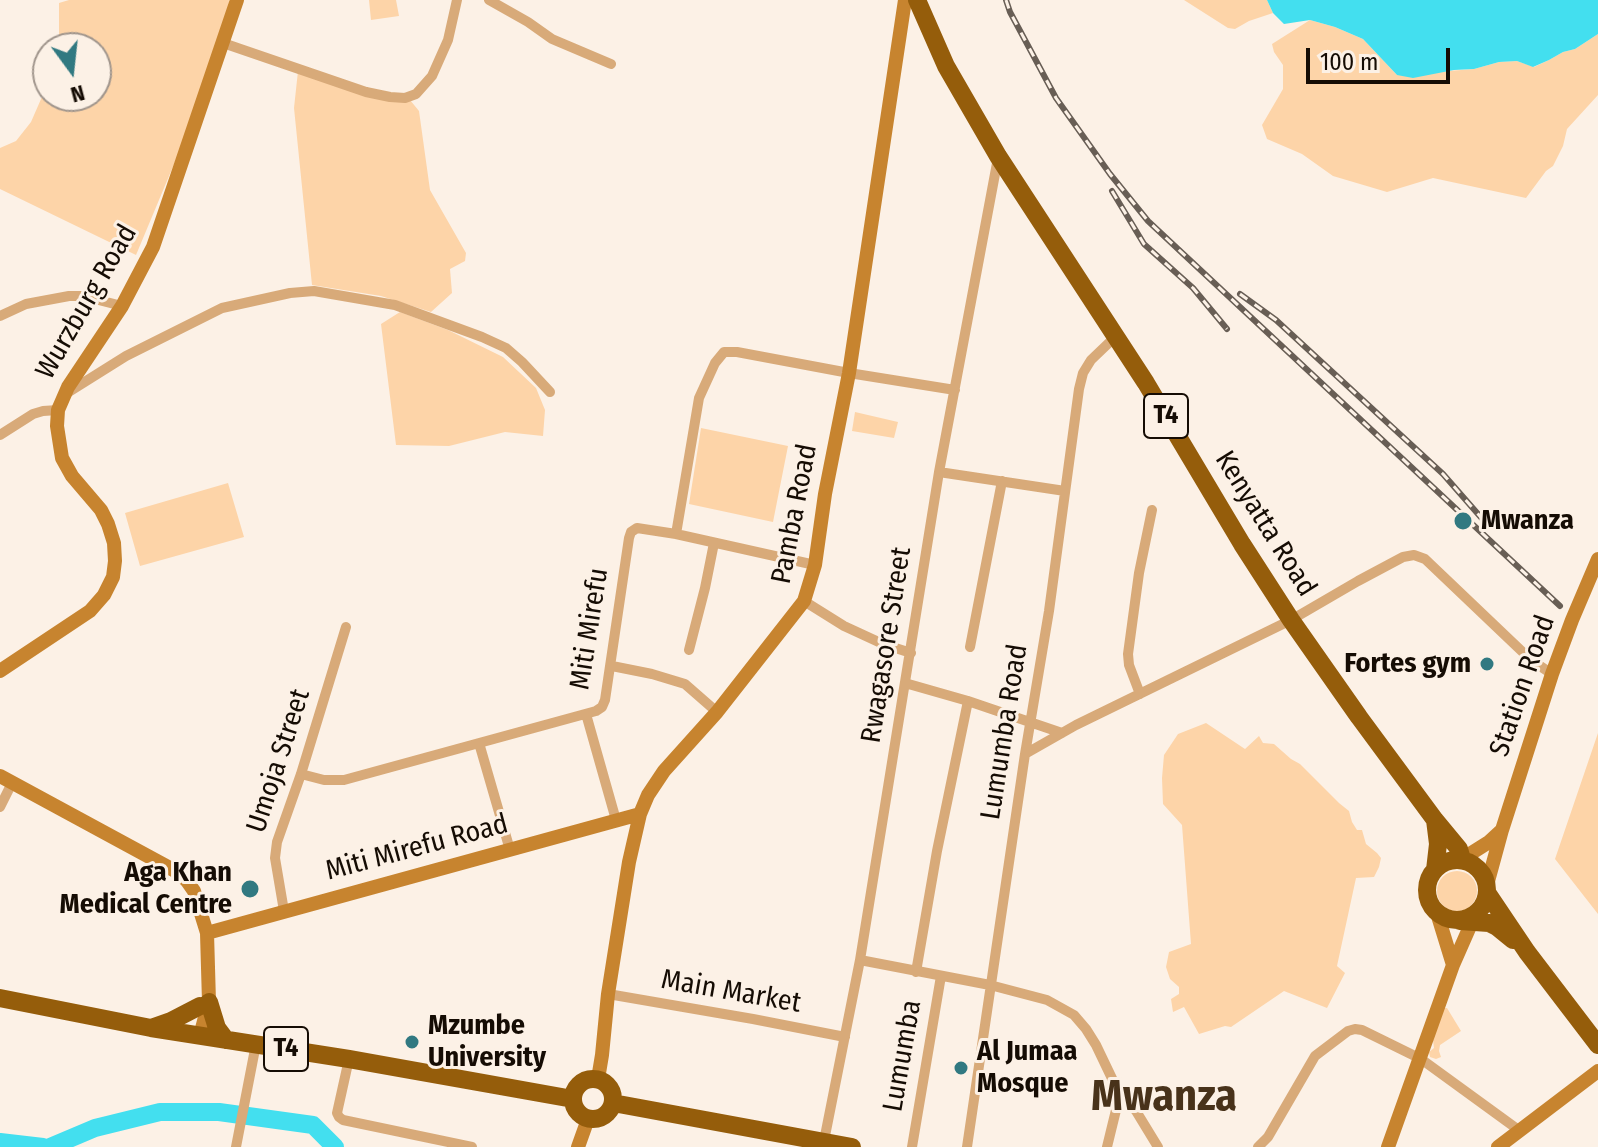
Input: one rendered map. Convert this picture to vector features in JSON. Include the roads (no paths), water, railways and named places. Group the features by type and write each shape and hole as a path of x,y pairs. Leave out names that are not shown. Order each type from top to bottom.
{"highway":[{"name":"Kenyatta Road","path":"917,0 946,66 998,156 1146,383 1242,544 1291,620 1459,849 1462,859"},
{"path":"1435,820 1438,844 1435,870 1427,887 1428,897 1437,913"},
{"path":"1435,870 1443,864 1462,859"},
{"name":"T4","path":"1462,859 1484,876 1487,890 1527,952 1598,1045"},
{"path":"1468,919 1485,903 1487,890"},
{"name":"T4","path":"1437,913 1445,918 1489,923 1527,952"},
{"name":"T4","path":"0,998 151,1028 573,1099"},
{"path":"151,1028 204,1004 226,1040"},
{"path":"590,1079 598,1079 612,1091 613,1103 605,1116 588,1119 577,1111 573,1099 576,1087 590,1079"},
{"path":"613,1103 852,1147"}],"main road":[{"name":"Wurzburg Road","path":"0,671 90,611 104,595 113,577 114,543 108,524 62,458 57,426 60,403 122,306 153,247 237,0"},
{"name":"Pamba Road","path":"598,1079 629,862 640,814 648,795 664,771 717,712 804,601 815,565 825,494 849,373 905,0"},
{"name":"Station Road","path":"1487,890 1502,830 1552,674 1598,559"},
{"path":"6,779 179,873 194,891 207,933 209,975 204,1004 193,1035"},
{"name":"Miti Mirefu Road","path":"207,933 640,814"},
{"path":"1462,859 1502,830"},
{"path":"1437,913 1453,965"},
{"path":"1388,1147 1468,919"},
{"path":"1498,1147 1598,1071"},
{"path":"578,1147 588,1119"}],"street":[{"path":"223,43 366,92 405,98 416,94 432,76 448,40 457,0"},
{"path":"489,0 552,39 611,64"},
{"name":"Rwagasore Street","path":"824,1141 860,960 939,472 998,156"},
{"path":"0,435 33,414 60,403 126,356 215,311 302,291 395,305 482,337 506,348 550,392"},
{"path":"0,316 26,304 69,296 83,296 122,306"},
{"name":"Lumumba Road","path":"967,1147 1040,670 1079,389 1083,373 1091,360 1115,337"},
{"path":"676,534 699,398 704,383 726,351 955,390"},
{"path":"939,472 1065,491"},
{"path":"970,647 1002,481"},
{"path":"1140,694 1128,654 1139,573 1152,510"},
{"name":"Miti Mirefu","path":"301,774 324,780 344,780 602,707 612,666 629,538 637,528 815,565"},
{"path":"689,650 714,543"},
{"path":"1025,754 1291,620 1403,557 1414,555 1425,559 1531,660 1552,674"},
{"path":"804,601 844,626 911,653"},
{"name":"Umoja Street","path":"284,911 275,858 277,842 346,627"},
{"path":"612,666 685,684 717,712"},
{"path":"905,683 1062,733"},
{"path":"916,972 968,701"},
{"path":"586,714 616,820"},
{"path":"479,743 510,850"},
{"path":"0,807 6,779"},
{"path":"860,960 941,976"},
{"name":"Lumumba","path":"912,1147 941,976 1047,1000 1074,1015 1096,1045 1118,1091 1136,1111 1158,1147"},
{"name":"Main Market","path":"608,994 845,1037"},
{"path":"1258,1147 1268,1137 1315,1056 1355,1029 1421,1059 1520,1131"},
{"path":"236,1147 256,1044"},
{"path":"349,1059 337,1113 343,1120 472,1147"},
{"path":"1107,1147 1118,1091"}],"water":[{"path":"1267,0 1598,0 1598,34 1575,49 1533,67 1517,61 1499,62 1413,78 1397,75 1363,39 1335,27 1310,20 1284,24 1273,13"}],"waterway":[{"path":"50,1147 95,1128 160,1112 219,1112 313,1125 335,1147"},
{"path":"0,1142 43,1147"}],"railway":[{"path":"1006,0 1056,98 1148,221 1560,606"},
{"path":"1112,191 1144,244 1193,288 1227,329"},
{"path":"1240,294 1276,320 1443,474 1485,522"}],"place":[{"name":"Mwanza","path":"1463,521"},
{"name":"Fortes gym","path":"1487,664"},
{"name":"Aga Khan Medical Centre","path":"250,889"},
{"name":"Mzumbe University","path":"412,1042"},
{"name":"Al Jumaa Mosque","path":"961,1068"}],"district":[{"name":"Mwanza","path":"1164,1098"}]}
